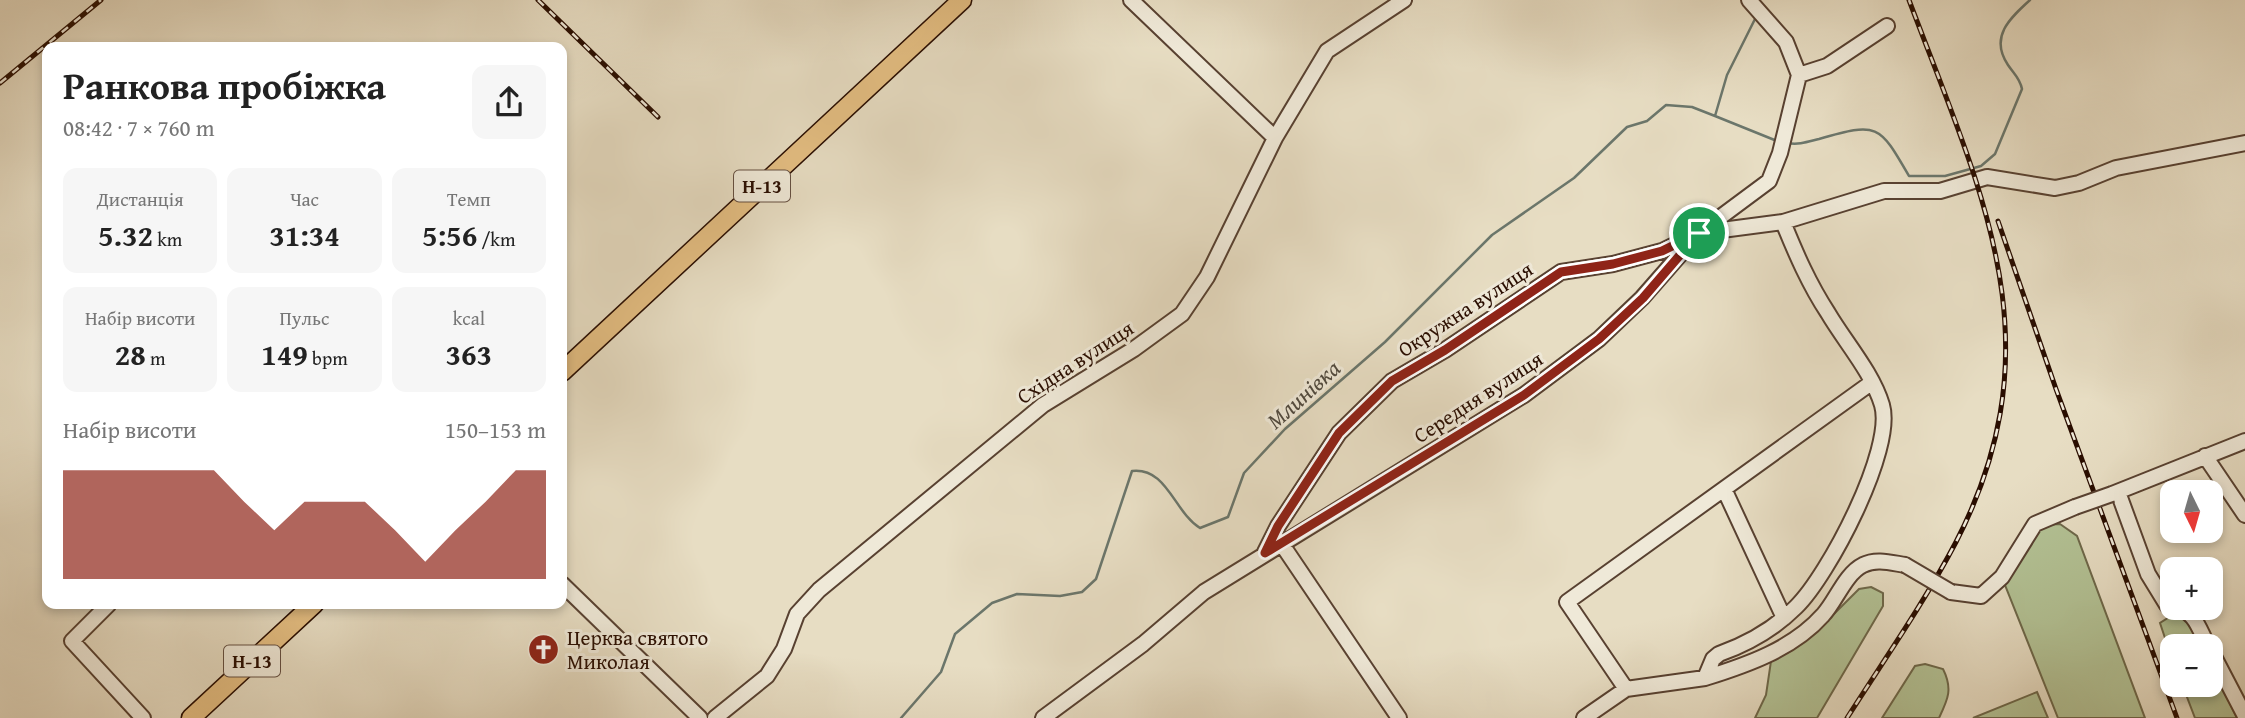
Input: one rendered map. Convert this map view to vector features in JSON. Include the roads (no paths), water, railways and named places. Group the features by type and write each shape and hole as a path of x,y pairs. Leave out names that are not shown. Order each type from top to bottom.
{"main road":[{"name":"Н-13","path":"567,367 962,0"},
{"name":"Н-13","path":"191,718 309,609"}],"street":[{"path":"1131,0 1275,138"},
{"name":"Східна вулиця","path":"715,718 767,676 783,649 797,614 819,590 1043,405 1134,349 1182,314 1207,277 1275,138 1327,51 1404,0"},
{"path":"1751,2 1786,42 1799,75 1827,66 1887,26"},
{"name":"Окружна вулиця","path":"1265,553 1278,526 1339,433 1392,381 1445,350 1561,272 1613,264 1662,251 1699,233 1769,181 1780,153 1799,75"},
{"path":"1699,233 1783,222 1884,191 1940,191 1955,184 1987,177 2055,188 2079,183 2116,168 2245,143"},
{"path":"1705,678 1718,654 1741,646 1784,618 1818,581 1856,512 1870,474 1883,416 1882,405 1871,383 1805,274 1783,222"},
{"name":"Середня вулиця","path":"1043,718 1143,644 1204,592 1406,469 1556,371 1599,339 1643,298 1699,233"},
{"path":"1626,689 1567,602 1725,491 1871,383"},
{"path":"1584,718 1626,689 1705,678 1743,667 1810,629 1825,614 1854,572 1864,564 1886,562 1905,565 1951,592 1981,596 2002,577 2035,524 2245,441"},
{"path":"2205,456 2245,515"},
{"path":"1725,491 1784,618"},
{"path":"2115,493 2148,574 2160,594"},
{"path":"1281,543 1399,718"},
{"path":"567,589 700,718"},
{"path":"104,609 72,641 143,718"},
{"path":"2223,674 2245,716"}],"waterway":[{"path":"1787,143 1803,143 1854,130 1865,130 1883,137 1909,176 1945,176 1981,166 1995,154 2022,89 2003,55 2001,37 2009,21 2030,0"},
{"name":"Млинівка","path":"901,718 941,672 955,634 992,603 1017,594 1060,596 1082,592 1096,579 1132,471 1154,476 1183,512 1200,528 1228,517 1244,473 1285,429 1385,342 1492,235 1574,178 1627,127 1647,121 1666,105 1692,107 1715,116 1727,75 1757,15"},
{"path":"1715,116 1777,141"}],"railway":[{"path":"50,42 101,0"},
{"path":"538,0 658,117"},
{"path":"1847,718 1917,609 1956,542 1987,469 2002,400 2005,333 1998,268 1983,203 1909,0"},
{"path":"0,83 42,48"},
{"path":"1998,221 2056,389 2177,718"}],"place":[{"name":"Церква святого Миколая","path":"544,649"}]}
